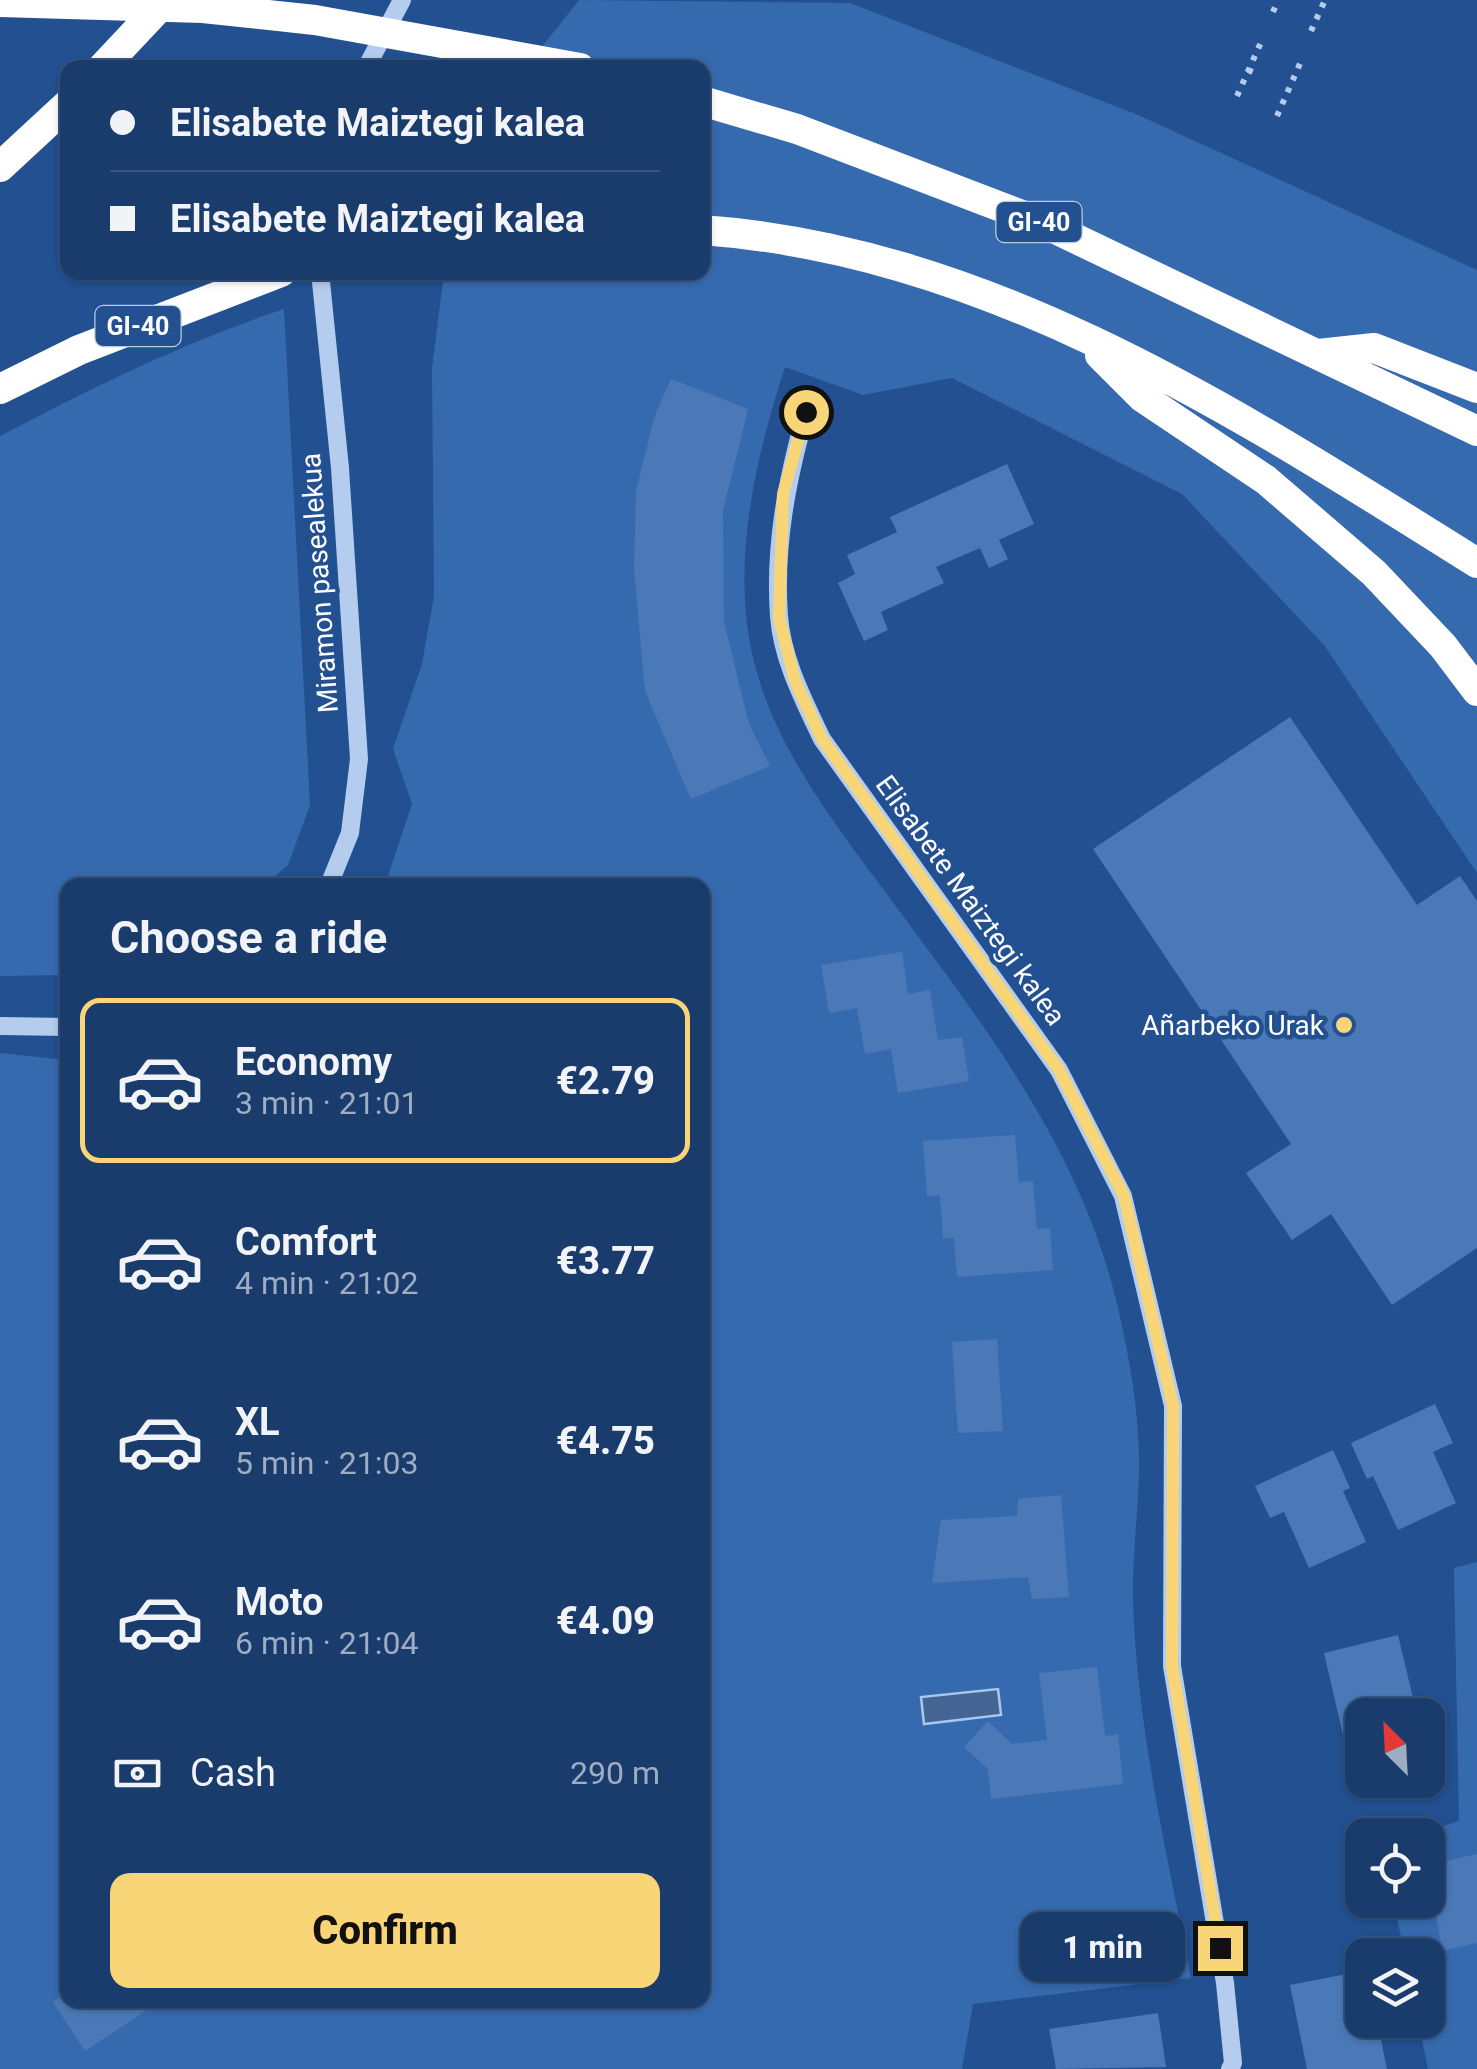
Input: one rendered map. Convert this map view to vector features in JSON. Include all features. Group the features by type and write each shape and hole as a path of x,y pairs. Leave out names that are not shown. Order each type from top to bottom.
{"highway":[{"path":"110,60 166,0"},
{"path":"2,2 203,8 315,20 536,60"},
{"name":"GI-40","path":"710,103 796,129 1043,223 1477,431"},
{"path":"0,167 60,111"},
{"path":"710,231 859,254 966,288 1076,332 1268,433 1477,563"},
{"name":"GI-40","path":"0,390 94,344 260,280"},
{"path":"1076,332 1142,397 1266,480 1374,573 1443,646 1477,691"},
{"path":"1318,354 1374,348 1477,388"}],"street":[{"path":"370,60 402,0"},
{"name":"Miramon pasealekua","path":"321,280 340,468 359,759 350,832 331,878"},
{"name":"Elisabete Maiztegi kalea","path":"806,412 783,494 779,618 795,681 822,739 1059,1070 1124,1196 1163,1348 1173,1406 1172,1666 1225,1983 1233,2063 1230,2069"},
{"path":"0,1026 60,1027"}],"path":[{"path":"1273,12 1278,0"},
{"path":"1312,31 1324,0"},
{"path":"1237,96 1262,40"},
{"path":"1277,116 1302,59"},
{"path":"1248,70 1260,75"}],"shaded area":[{"path":"579,0 850,3 1138,115 1477,270 1477,873 1324,645 1182,494 952,378 863,395 785,367 755,480 745,558 745,596 757,673 780,732 827,812 1023,1086 1079,1192 1101,1249 1118,1308 1138,1430 1133,1601 1140,1696 1154,1791 1191,1978 973,2004 962,2069 0,2069 0,1053 60,1059 60,2008 710,2008 710,878 387,878 412,804 393,749 422,664 434,596 432,368 443,280 710,280 710,60 532,60"},
{"path":"284,309 310,805 288,865 273,878 60,878 60,975 0,976 0,436 139,366"},
{"path":"1477,1562 1477,2069 1428,2069 1422,2038 1445,2038 1445,1938 1401,1938 1397,1918 1445,1918 1445,1825 1459,1821 1454,1568"},
{"path":"998,1689 1001,1715 924,1724 921,1697"}],"building":[{"path":"671,379 748,409 723,510 724,622 749,724 770,766 691,799 645,691 634,569 636,491 654,418"},
{"path":"1007,464 1034,524 999,540 1008,559 989,568 980,548 936,567 944,583 881,612 888,630 864,641 838,583 855,574 847,555 897,532 890,517"},
{"name":"Añarbeko Urak","path":"1290,717 1417,905 1460,876 1477,901 1477,1248 1392,1305 1331,1214 1292,1240 1246,1173 1291,1144 1093,849"},
{"path":"902,952 908,994 930,990 938,1040 962,1037 969,1081 898,1093 891,1049 865,1054 857,1008 829,1013 821,965"},
{"path":"1015,1135 1019,1182 1033,1181 1037,1229 1050,1228 1053,1270 957,1277 954,1238 943,1238 940,1195 927,1196 923,1141"},
{"path":"997,1339 1003,1431 958,1433 952,1342"},
{"path":"1435,1404 1453,1443 1433,1452 1456,1503 1398,1530 1373,1476 1367,1479 1351,1443"},
{"path":"1333,1450 1350,1488 1343,1491 1366,1542 1309,1568 1284,1512 1270,1518 1255,1486"},
{"path":"1061,1495 1069,1597 1032,1599 1028,1577 932,1583 941,1520 1017,1516 1018,1499"},
{"path":"1398,1635 1413,1698 1345,1698 1345,1743 1324,1653"},
{"path":"1097,1667 1105,1736 1118,1734 1123,1784 991,1799 988,1769 964,1747 988,1721 1012,1744 1047,1740 1039,1673"},
{"path":"1477,1854 1477,1943 1445,1950 1445,1938 1440,1938 1437,1918 1445,1918 1445,1861"},
{"path":"1345,1974 1345,2038 1381,2038 1387,2069 1307,2069 1290,1985"},
{"path":"60,1997 60,2008 150,2008 85,2051 53,2002"},
{"path":"1158,2013 1166,2067 1056,2069 1049,2029"}],"place":[{"name":"Añarbeko Urak","path":"1344,1025"}],"route":[{"path":"806,412 783,494 779,618 795,681 822,739 1059,1070 1124,1196 1163,1348 1173,1406 1172,1666 1220,1948"}]}
